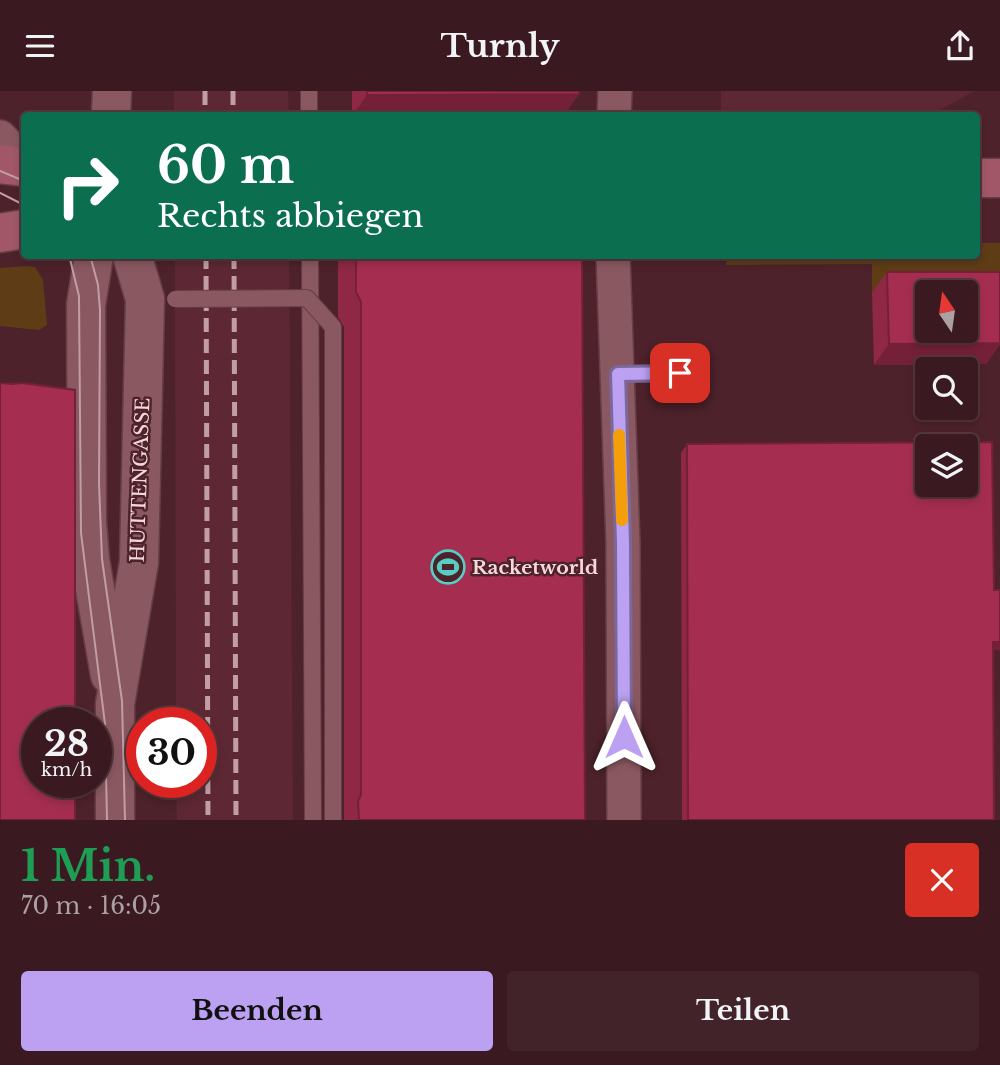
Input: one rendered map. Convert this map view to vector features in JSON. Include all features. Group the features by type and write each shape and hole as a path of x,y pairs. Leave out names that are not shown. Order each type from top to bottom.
{"main road":[{"path":"0,164 21,165"},
{"path":"980,179 1000,178"},
{"path":"0,233 21,230"}],"street":[{"path":"111,112 112,91"},
{"path":"614,112 615,91"},
{"path":"0,137 21,162"},
{"name":"HUTTENGASSE","path":"93,259 73,390 90,560 115,704"},
{"name":"HUTTENGASSE","path":"115,820 115,704 139,562 160,299 135,259"},
{"path":"613,259 623,543 624,820"}],"lane":[{"path":"309,91 309,112"},
{"path":"310,259 313,820"},
{"path":"160,299 307,298 333,327 333,820"},
{"path":"618,374 680,373"}],"shaded area":[{"path":"174,91 288,91 289,112 174,112"},
{"path":"721,91 975,91 936,112 721,112"},
{"path":"980,243 1000,243 1000,293 978,293 978,280 915,280 915,293 872,293 872,264 726,265 727,259 980,259"},
{"path":"175,259 289,259 293,820 177,820 176,798 217,798 217,707 176,707"},
{"path":"35,267 43,280 47,325 39,330 0,326 0,268"}],"building":[{"path":"367,91 579,91 579,94 367,95"},
{"name":"Racketworld","path":"356,259 582,259 585,820 359,820 361,302 356,292"},
{"path":"887,272 1000,272 1000,343 889,344"},
{"path":"0,383 22,383 75,390 75,707 21,707 21,798 75,798 75,820 0,820"},
{"path":"978,442 992,442 994,590 1000,590 1000,642 993,642 994,820 688,820 687,444 915,443 915,497 978,497"}],"tram line":[{"path":"0,171 21,180"},
{"path":"0,193 21,204"},
{"path":"70,259 79,296 81,533 105,724 107,820"},
{"path":"91,259 98,285 100,310 99,484 102,559 122,701 125,820"}],"railway":[{"path":"205,91 205,112"},
{"path":"233,91 233,112"},
{"path":"206,259 208,820"},
{"path":"234,259 236,820"}],"slow traffic":[{"path":"619,435 622,520"}],"place":[{"name":"Racketworld","path":"448,567"}],"route":[{"path":"624,737 623,543 618,374 680,373"}]}
